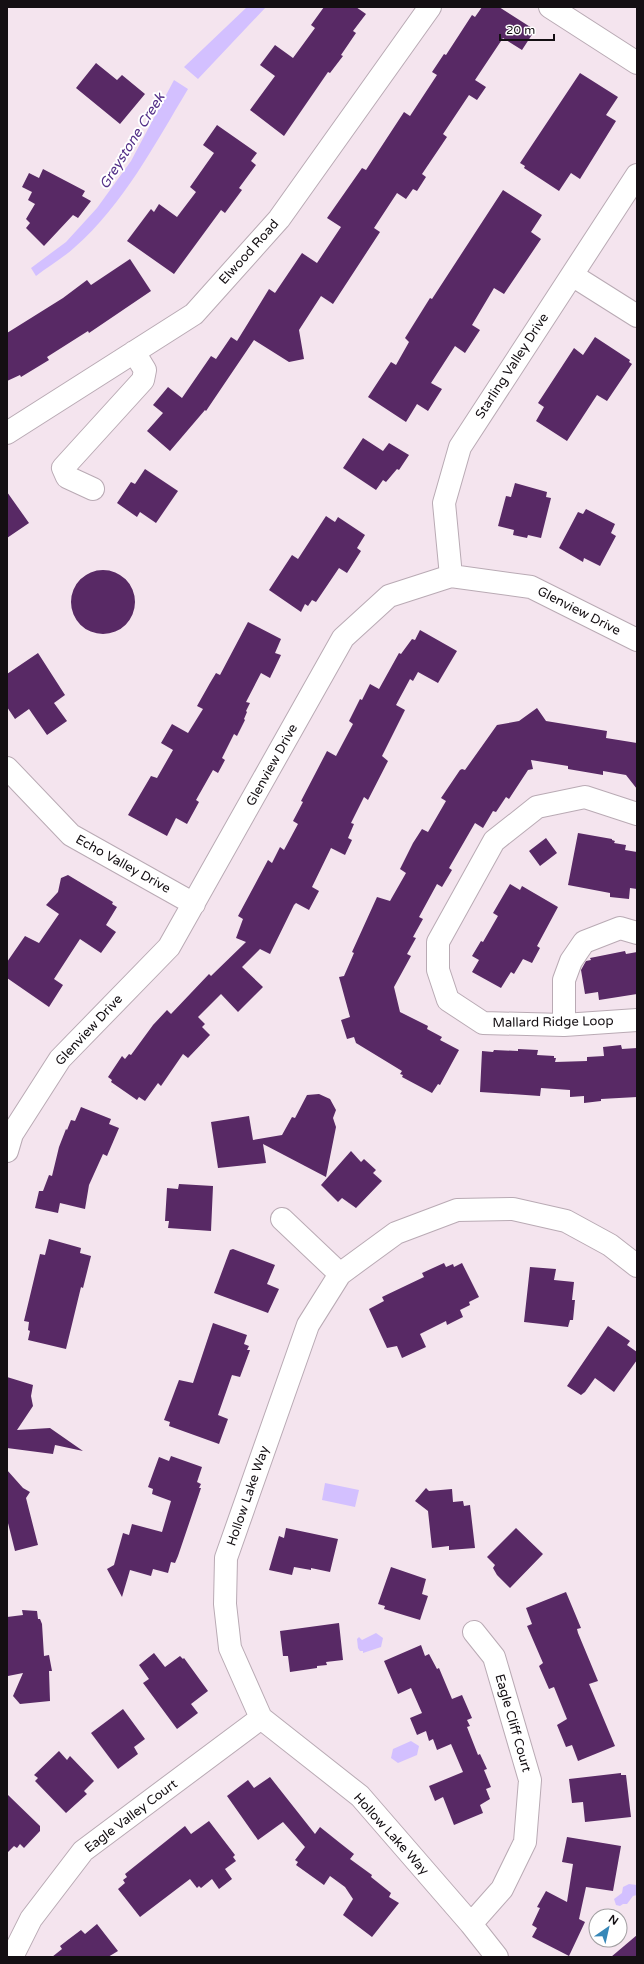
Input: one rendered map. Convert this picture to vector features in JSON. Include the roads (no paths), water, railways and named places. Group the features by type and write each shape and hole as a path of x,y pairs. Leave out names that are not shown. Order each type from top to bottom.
{"street":[{"name":"Elwood Road","path":"7,433 194,314 278,219 430,7"},
{"path":"550,7 637,63"},
{"name":"Starling Valley Drive","path":"451,576 444,503 460,447 637,175"},
{"path":"572,275 637,316"},
{"path":"93,489 67,476 63,468 143,380 145,370 134,352"},
{"name":"Glenview Drive","path":"7,1151 12,1134 60,1059 169,947 343,638 389,596 451,576 531,587 637,640"},
{"name":"Echo Valley Drive","path":"7,768 71,835 194,904"},
{"name":"Mallard Ridge Loop","path":"637,814 585,797 537,808 494,841 438,942 438,970 448,1000 483,1023 564,1025 637,1020"},
{"path":"564,1025 564,980 571,961 584,942 620,928 637,933"},
{"name":"Hollow Lake Way","path":"497,1957 360,1796 261,1718 230,1648 225,1604 226,1558 308,1325 340,1274 396,1233 457,1210 513,1209 566,1221 610,1245 637,1266"},
{"path":"282,1219 340,1274"},
{"name":"Eagle Cliff Court","path":"470,1924 502,1888 525,1842 530,1780 494,1657 474,1632"},
{"name":"Eagle Valley Court","path":"12,1957 31,1919 83,1851 261,1718"}],"water label":[{"name":"Greystone Creek","path":"132,141"}]}
